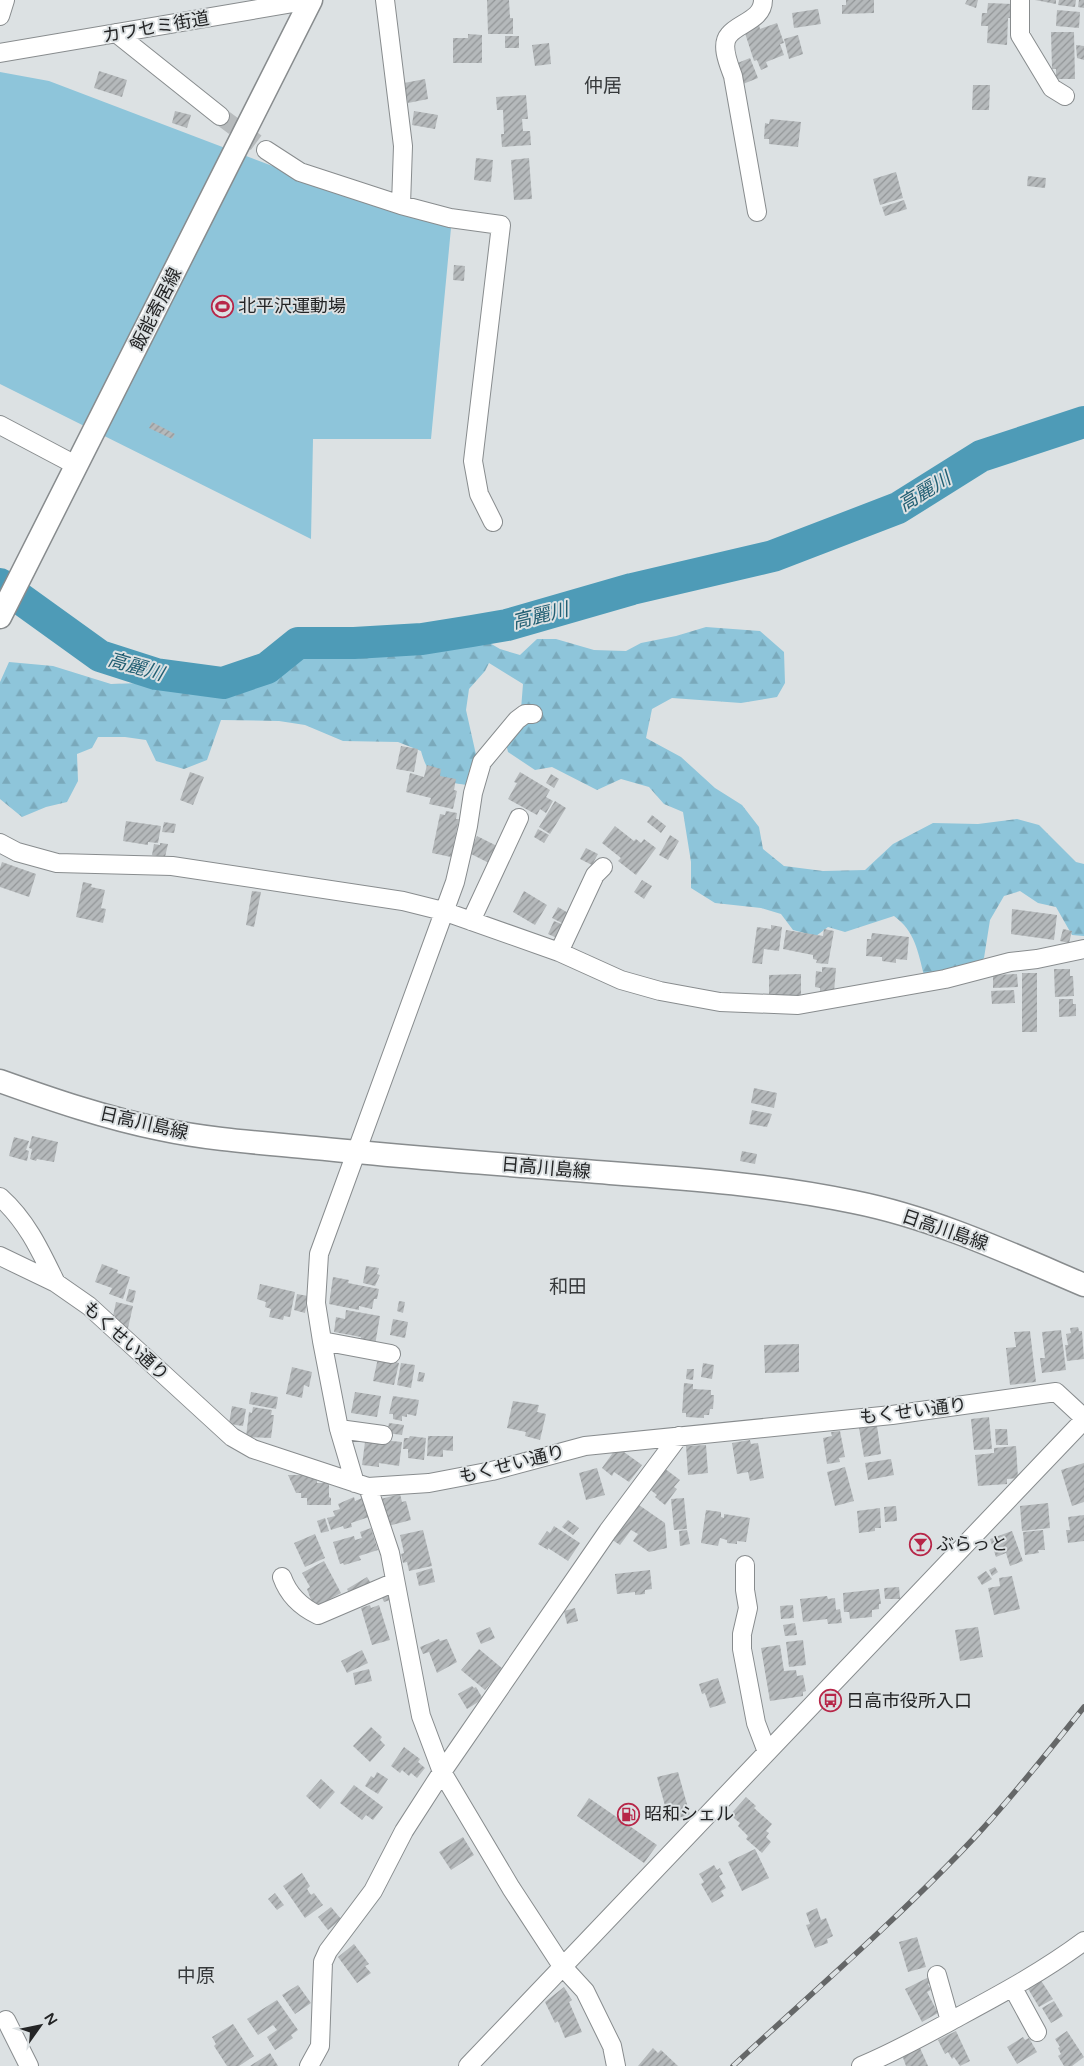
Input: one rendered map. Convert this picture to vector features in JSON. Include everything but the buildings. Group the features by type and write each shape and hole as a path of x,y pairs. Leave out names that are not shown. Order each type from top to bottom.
{"main road":[{"name":"飯能寄居線","path":"0,617 311,0"},
{"name":"日高川島線","path":"0,1081 71,1106 162,1130 219,1139 355,1152 722,1181 856,1202 931,1222 1084,1285"}],"street":[{"path":"0,16 5,0"},
{"name":"カワセミ街道","path":"0,53 311,0"},
{"path":"385,0 403,146 401,205"},
{"path":"757,212 737,94 727,59 726,43 728,35 754,17 763,6 763,0"},
{"path":"1020,0 1020,36 1052,88 1065,96"},
{"path":"116,34 220,116"},
{"path":"266,150 300,172 401,205 450,218 501,226 473,461 479,494 494,522"},
{"path":"0,425 68,460"},
{"path":"533,714 525,714 517,720 482,762 473,793 468,826 455,882 319,1254 316,1303 339,1429 390,1553 422,1716 442,1772 511,1888 562,1966 585,1991 612,2046 616,2066"},
{"path":"470,921 518,818"},
{"path":"0,843 17,852 58,863 172,866 404,901 443,911 559,952 621,980 660,991 720,1002 798,1005 945,979 1010,962 1037,959 1084,949"},
{"path":"559,952 595,874 603,867"},
{"path":"0,1197 14,1210 38,1245 56,1283"},
{"name":"もくせい通り","path":"0,1256 56,1283 89,1306 232,1437 253,1449 361,1485 429,1483 474,1474 585,1446 892,1415 1056,1392 1084,1419"},
{"path":"322,1342 391,1354"},
{"path":"468,2066 1084,1419"},
{"path":"339,1429 382,1435"},
{"path":"309,2066 320,2046 323,1962 328,1951 373,1891 404,1831 442,1772 608,1531 679,1436"},
{"path":"745,1565 745,1590 748,1608 742,1634 742,1649 756,1723 767,1752"},
{"path":"282,1577 286,1590 307,1609 318,1615 395,1582"},
{"path":"861,2066 886,2055 1013,1988 1056,1962 1084,1940"},
{"path":"937,1975 950,2021"},
{"path":"1013,1988 1037,2032"},
{"path":"6,2020 29,2066"}],"green space":[{"name":"北平沢運動場","path":"0,72 49,81 283,170 451,228 431,439 313,439 311,539 0,384"},
{"path":"706,627 760,631 784,652 785,683 777,697 741,703 672,698 652,709 646,738 681,757 715,788 742,805 759,827 763,849 784,866 823,871 865,870 893,844 933,823 978,824 1017,819 1039,825 1076,862 1084,864 1084,936 1072,935 1056,907 1038,903 1020,891 1004,896 990,920 984,958 973,968 924,975 915,942 907,928 894,916 845,932 828,927 816,936 793,930 781,914 761,908 715,903 691,888 691,862 683,812 664,804 649,787 621,779 597,790 552,767 535,770 508,752 505,739 520,722 523,684 489,663 485,671 469,689 466,710 479,768 471,786 439,779 429,770 421,751 398,742 343,741 305,725 279,721 221,720 207,760 184,769 156,761 146,740 125,737 98,737 92,748 77,754 78,781 67,802 46,807 22,817 0,799 0,682 9,662 53,666 111,684 141,683 198,691 223,691 247,689 273,675 291,657 320,650 334,635 356,629 368,632 393,648 428,645 461,639 488,642 500,649 520,655 537,639 556,639 594,650 626,651 641,643 676,636"}],"waterway":[{"name":"高麗川","path":"0,584 100,656 156,674 223,683 267,668 298,643 354,643 422,639 507,625 632,589 773,556 898,508 981,456 1084,422"}],"tunnel":[{"path":"220,116 266,150"}],"railway":[{"path":"733,2066 946,1867 1003,1806 1084,1707"}],"place":[{"name":"北平沢運動場","path":"222,306"},
{"name":"ぶらっと","path":"920,1544"},
{"name":"日高市役所入口","path":"830,1701"},
{"name":"昭和シェル","path":"628,1814"}],"district":[{"name":"仲居","path":"603,85"},
{"name":"和田","path":"568,1286"},
{"name":"中原","path":"196,1975"}]}
